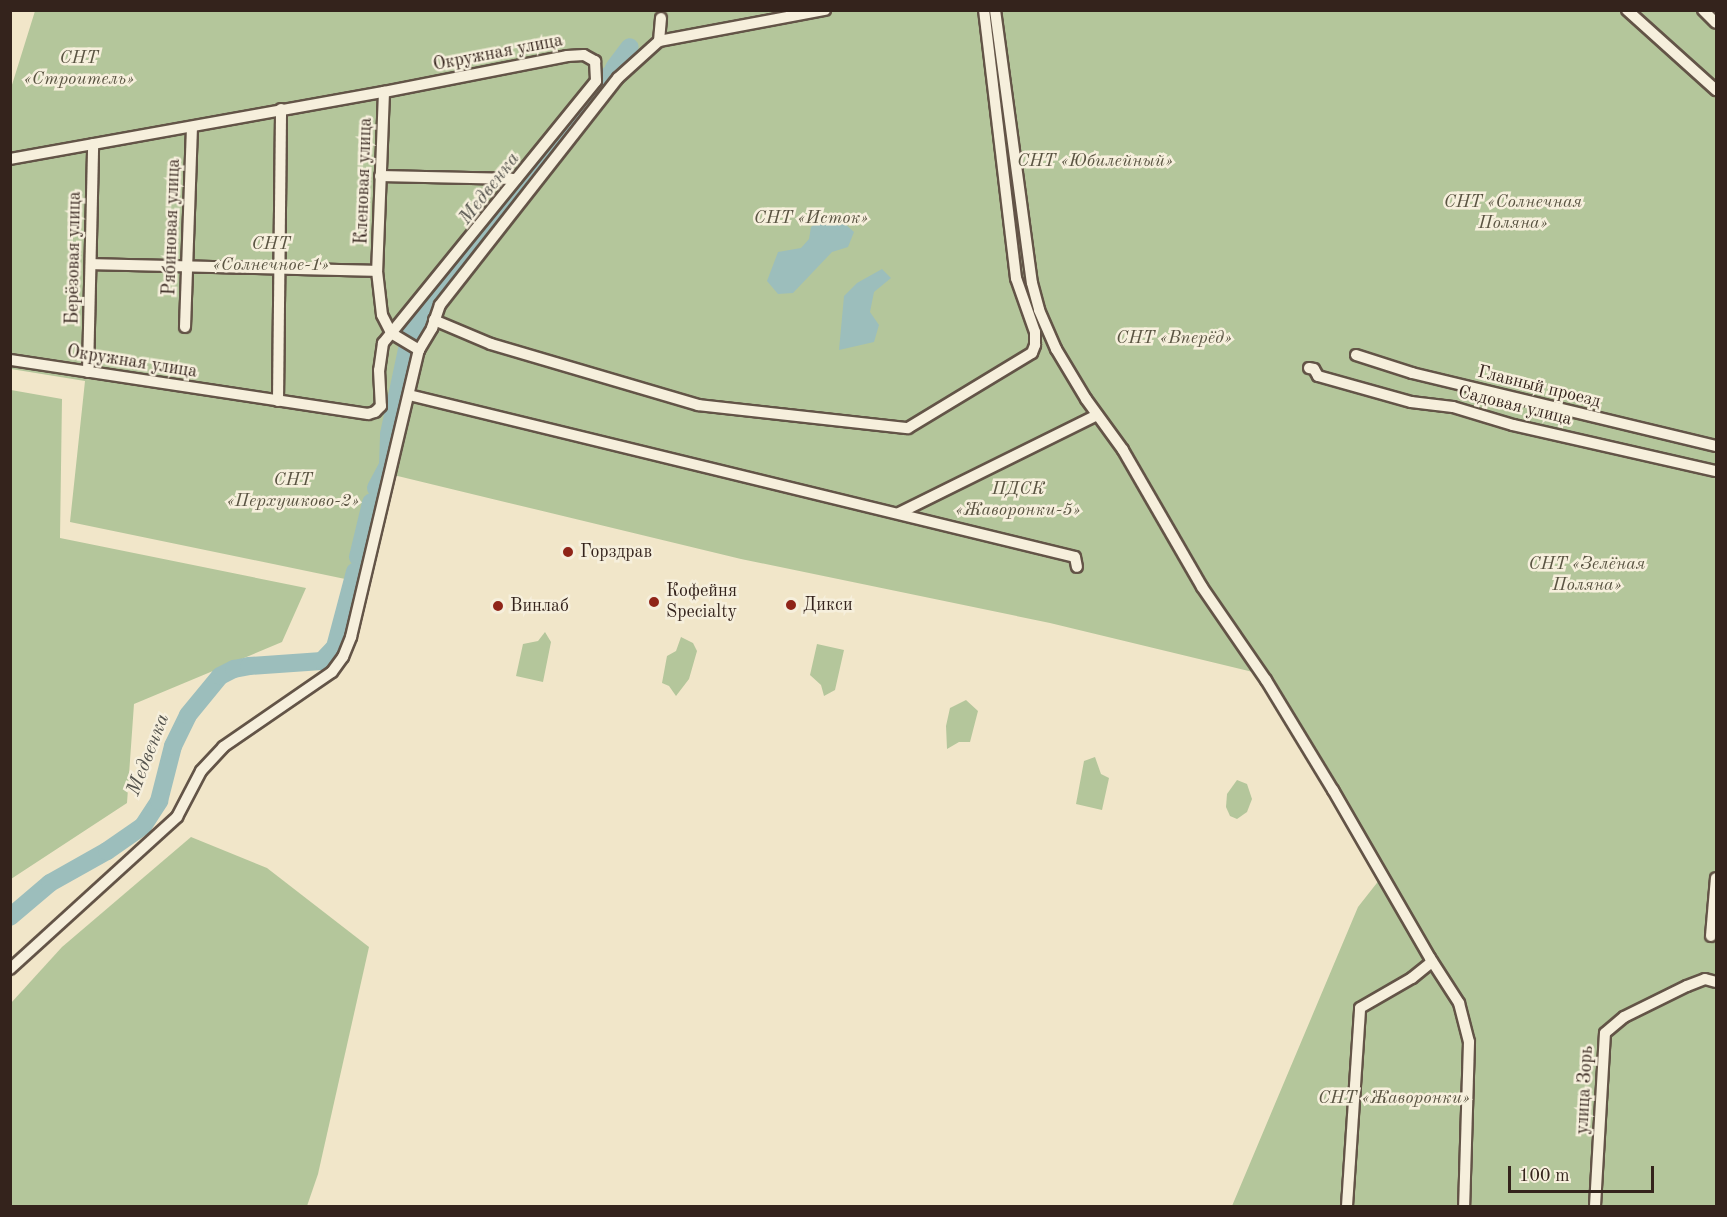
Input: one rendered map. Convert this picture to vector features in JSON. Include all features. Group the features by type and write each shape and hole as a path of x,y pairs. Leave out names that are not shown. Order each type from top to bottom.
{"street":[{"path":"10,969 177,817 201,771 223,747 332,672 343,657 351,637 419,350 440,305 618,78 659,41 825,10"},
{"path":"434,320 491,344 698,405 896,429 908,428 1032,353 1035,345 1035,332 1016,278 984,10"},
{"path":"995,10 1033,292 1056,349 1097,415 1123,450 1202,587 1266,680 1334,790 1432,962 1459,1003 1469,1042 1464,1206"},
{"path":"1627,10 1716,90"},
{"path":"1703,10 1716,23"},
{"path":"659,41 661,18"},
{"name":"Окружная улица","path":"10,159 384,92 567,56 584,55 595,61 596,81 383,343 379,370 381,406 375,412 368,414 10,360"},
{"name":"Кленовая улица","path":"384,92 377,272 382,315 391,333"},
{"path":"278,401 282,269 281,109"},
{"name":"Рябиновая улица","path":"185,327 192,127"},
{"name":"Берёзовая улица","path":"88,372 93,144"},
{"path":"380,176 516,179"},
{"path":"91,264 377,272"},
{"path":"391,333 419,350"},
{"name":"Главный проезд","path":"1356,355 1412,373 1716,446"},
{"name":"Садовая улица","path":"1309,368 1314,369 1318,375 1411,402 1453,407 1513,425 1716,471"},
{"path":"409,394 1075,557 1077,567"},
{"path":"899,513 1097,415"},
{"path":"1712,936 1716,878"},
{"path":"1347,1206 1360,1008 1412,978 1432,962"},
{"name":"улица Зорь","path":"1595,1206 1605,1033 1624,1017 1687,986 1705,979 1716,982"}],"green space":[{"path":"35,11 1716,11 1716,1206 1232,1206 1358,907 1380,879 1257,673 1050,623 741,559 377,471 350,580 70,522 85,381 11,369 11,88"},
{"path":"11,390 62,399 60,538 306,588 282,642 134,704 127,803 11,879"},
{"path":"545,632 551,642 543,682 516,676 523,644 538,641"},
{"path":"681,637 693,643 697,651 689,679 676,696 669,686 662,683 667,656 676,651"},
{"path":"817,644 844,650 835,690 824,696 821,685 810,675"},
{"path":"966,700 978,711 970,742 959,742 947,749 946,726 950,708"},
{"path":"1095,757 1101,774 1109,778 1102,810 1076,804 1084,761"},
{"path":"1237,780 1247,784 1252,799 1247,812 1237,819 1230,816 1226,807 1227,794"},
{"path":"191,837 267,868 369,947 318,1174 307,1206 11,1206 11,1003 62,947"}],"water":[{"path":"829,214 842,221 854,232 848,247 832,252 793,293 778,294 767,281 778,252 801,248 809,239 811,227"},
{"path":"882,269 891,278 874,292 870,312 879,325 874,342 839,350 844,296 857,283"}],"waterway":[{"name":"Медвенка","path":"614,68 630,47"},
{"name":"Медвенка","path":"410,335 431,300 610,74"},
{"name":"Медвенка","path":"376,488 388,465 389,434 407,349"},
{"name":"Медвенка","path":"358,557 371,503"},
{"name":"Медвенка","path":"10,917 50,883 107,851 143,826 159,801 173,746 188,715 220,676 234,669 249,666 322,661 335,647 355,572"}],"place":[{"name":"Горздрав","path":"568,552"},
{"name":"Кофейня Specialty","path":"654,602"},
{"name":"Дикси","path":"791,605"},
{"name":"Винлаб","path":"498,606"}],"park label":[{"name":"СНТ «Строитель»","path":"79,69"},
{"name":"СНТ «Юбилейный»","path":"1095,161"},
{"name":"СНТ «Солнечная Поляна»","path":"1513,213"},
{"name":"СНТ «Исток»","path":"811,218"},
{"name":"СНТ «Солнечное-1»","path":"271,255"},
{"name":"СНТ «Вперёд»","path":"1174,338"},
{"name":"СНТ «Перхушково-2»","path":"293,491"},
{"name":"ПДСК «Жаворонки-5»","path":"1018,500"},
{"name":"СНТ «Зелёная Поляна»","path":"1587,575"},
{"name":"СНТ «Жаворонки»","path":"1394,1098"}]}
